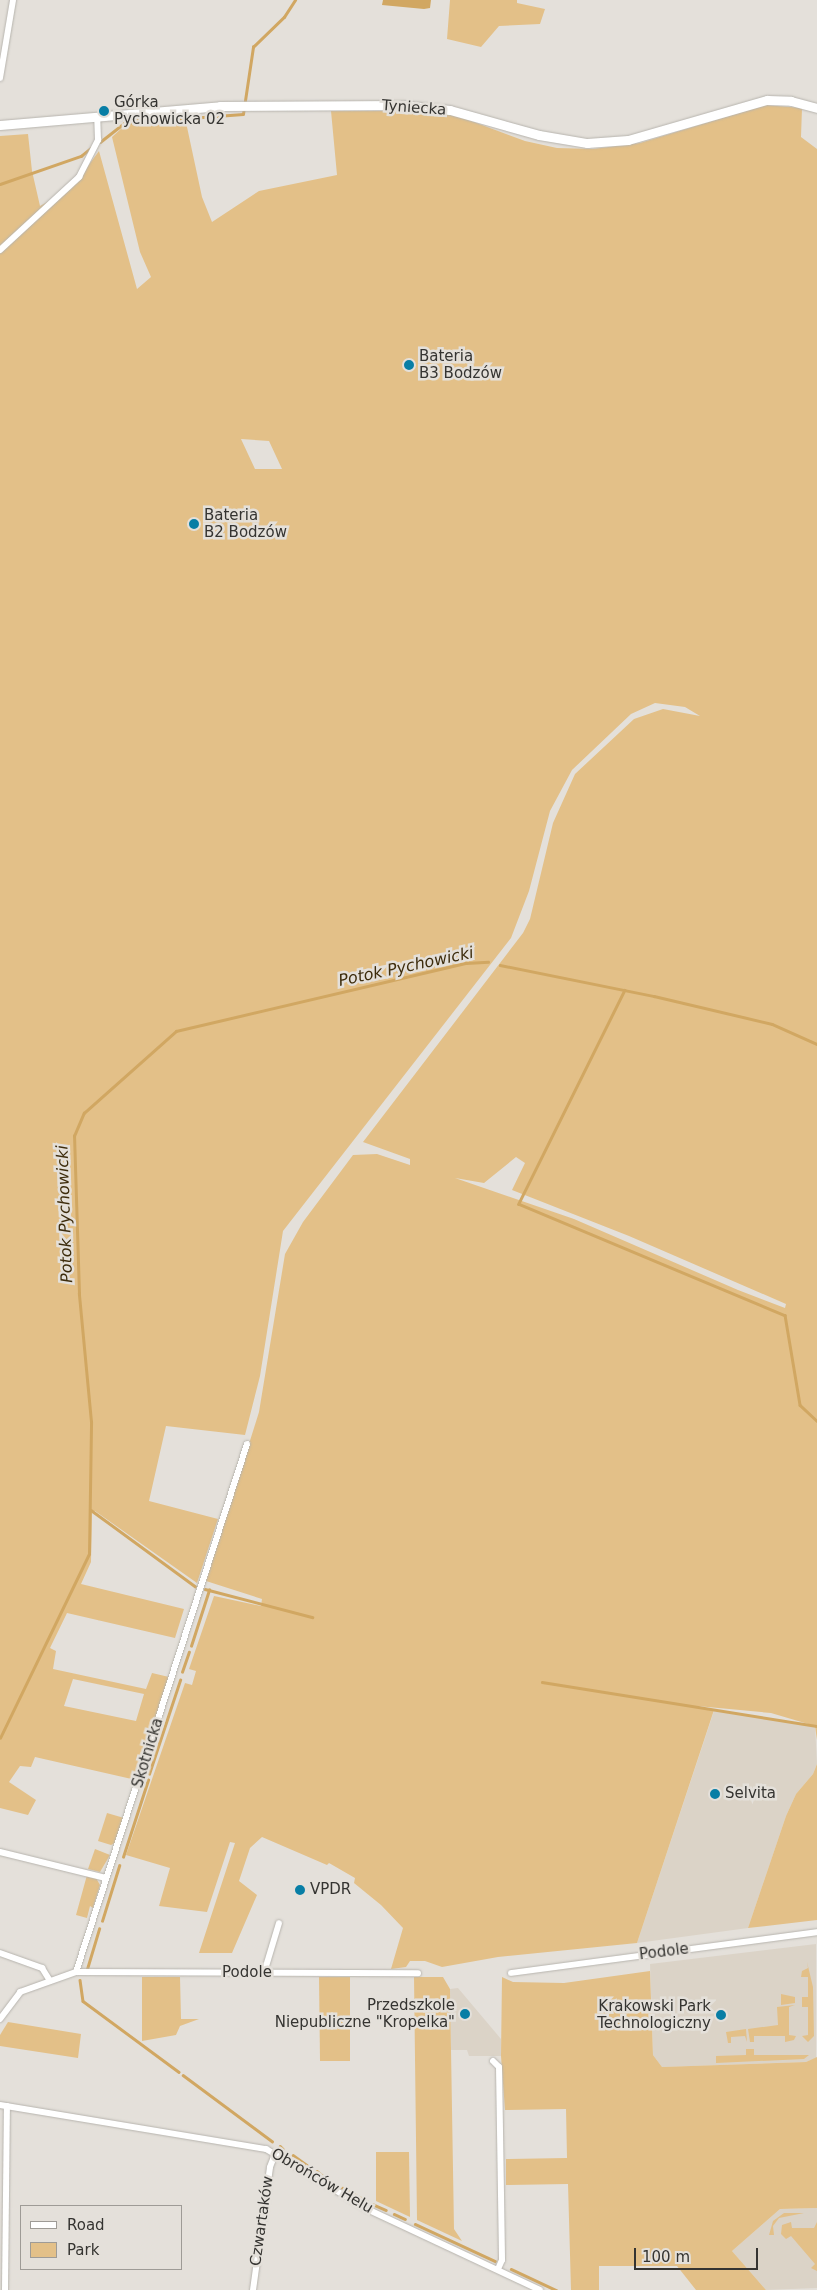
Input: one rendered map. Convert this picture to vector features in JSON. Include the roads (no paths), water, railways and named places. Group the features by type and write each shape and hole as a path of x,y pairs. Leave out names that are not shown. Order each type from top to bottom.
{"street":[{"path":"0,78 13,0"},
{"name":"Tyniecka","path":"0,125 275,103 411,106 450,110 539,135 587,143 628,140 767,100 791,101 817,108"},
{"path":"0,250 79,177 98,140 97,116"},
{"name":"Skotnicka","path":"76,1972 247,1444"},
{"path":"0,1852 106,1878"},
{"path":"264,1973 279,1923"},
{"name":"Podole","path":"511,1973 817,1932"},
{"path":"0,1953 40,1967 50,1981"},
{"path":"0,2019 18,1994 76,1972"},
{"name":"Podole","path":"76,1972 418,1973"},
{"path":"493,2061 499,2067 502,2260 498,2269"},
{"path":"3,2105 5,2290"},
{"name":"Obrońców Helu","path":"3,2105 261,2147 367,2209 540,2290"},
{"name":"Czwartaków","path":"252,2290 270,2167 275,2154"}],"waterway":[{"path":"100,142 124,123 243,114 253,47 284,17 295,0"},
{"path":"0,184 81,156 91,148"},
{"name":"Potok Pychowicki","path":"0,1738 89,1554 91,1422 79,1294 74,1136 84,1113 176,1031 466,963 488,962"},
{"name":"Potok Pychowicki","path":"500,965 654,996 772,1024 817,1044"},
{"path":"625,990 519,1204 785,1315 800,1405 817,1421"},
{"path":"91,1510 195,1586"},
{"path":"205,1589 312,1617"},
{"path":"191,1646 209,1590"},
{"path":"182,1672 189,1652"},
{"path":"149,1774 180,1680"},
{"path":"542,1682 817,1726"},
{"path":"123,1857 148,1780"},
{"path":"102,1921 119,1866"},
{"path":"87,1969 99,1929"},
{"path":"80,1980 83,2001 179,2072"},
{"path":"183,2075 272,2141"},
{"path":"280,2146 283,2149"},
{"path":"293,2155 307,2165"},
{"path":"317,2171 323,2176"},
{"path":"334,2183 367,2201"},
{"path":"372,2204 386,2210"},
{"path":"394,2214 405,2219"},
{"path":"415,2224 495,2261"},
{"path":"511,2269 556,2290"}],"place":[{"name":"Górka Pychowicka 02","path":"104,111"},
{"name":"Bateria B3 Bodzów","path":"409,365"},
{"name":"Bateria B2 Bodzów","path":"194,524"},
{"name":"Selvita","path":"715,1794"},
{"name":"VPDR","path":"300,1890"},
{"name":"Przedszkole Niepubliczne \"Kropelka\"","path":"465,2014"},
{"name":"Krakowski Park Technologiczny","path":"721,2015"}]}
